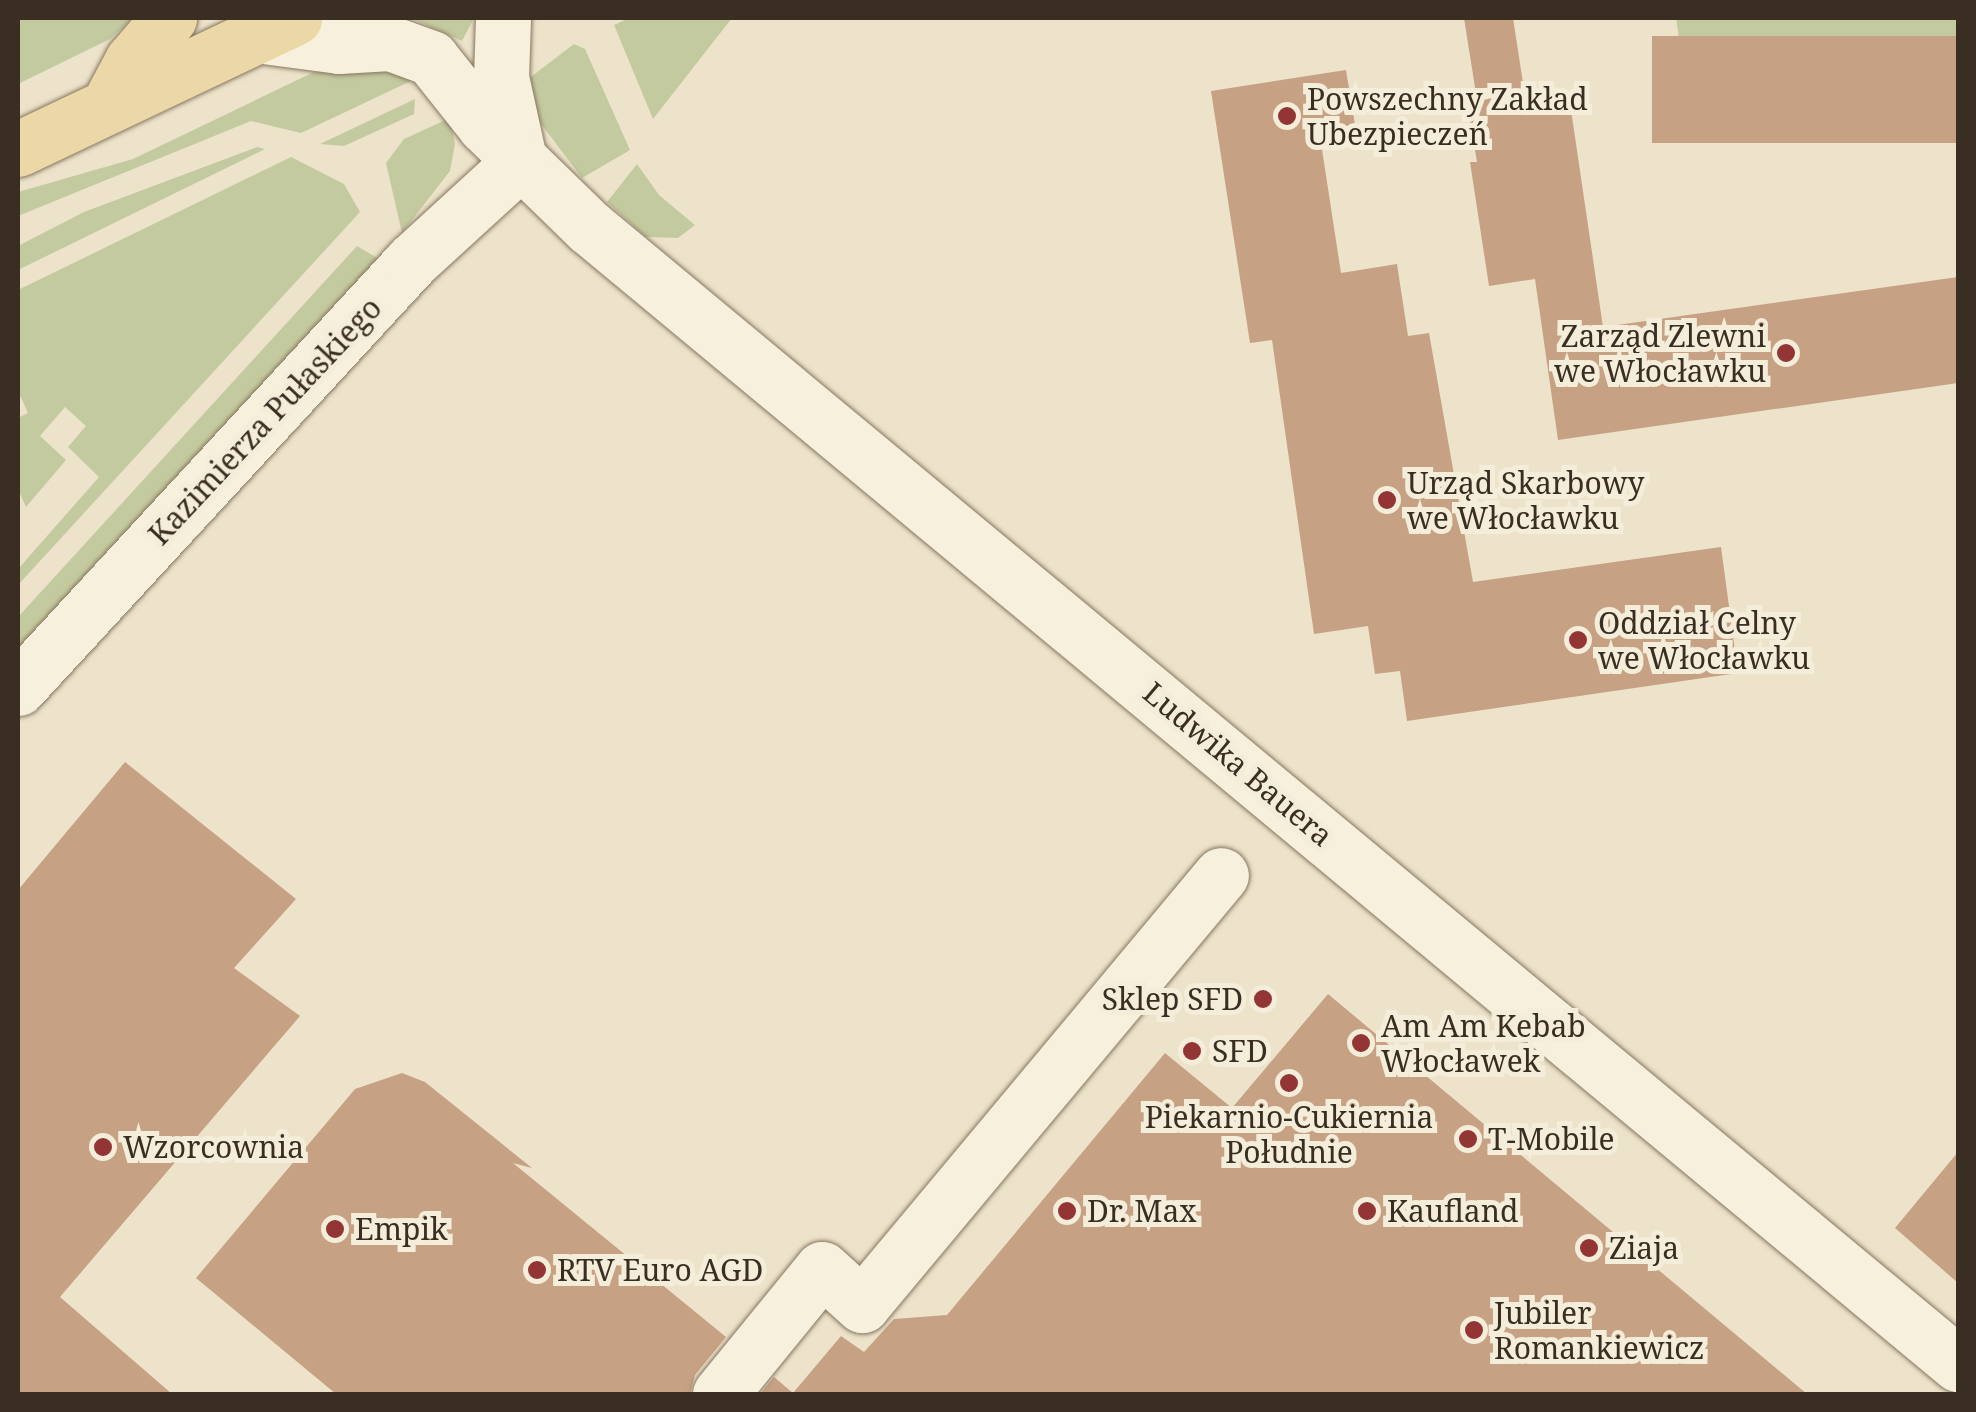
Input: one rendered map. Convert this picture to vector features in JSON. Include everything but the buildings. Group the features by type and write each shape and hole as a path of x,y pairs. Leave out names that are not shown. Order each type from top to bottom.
{"main road":[{"path":"110,104 132,61 168,18"},
{"path":"18,149 275,26"}],"street":[{"path":"503,18 502,77 520,162"},
{"name":"Ludwika Bauera","path":"275,26 339,46 390,43 431,58 520,162 589,227 1958,1364"},
{"name":"Kazimierza Pułaskiego","path":"18,688 412,261 520,162"},
{"path":"720,1394 822,1269 862,1306 1221,875"}],"green space":[{"path":"18,18 133,18 110,39 18,84"},
{"path":"411,18 474,18 462,41"},
{"path":"629,18 732,18 653,119 614,25"},
{"path":"1676,18 1958,18 1958,36 1685,78"},
{"path":"574,44 585,49 630,150 582,178 532,112 523,83"},
{"path":"366,63 413,80 301,133 251,121 18,216 18,192 133,159 314,72"},
{"path":"415,99 414,114 344,146 320,144"},
{"path":"450,118 455,144 450,171 402,233 386,163 404,139"},
{"path":"257,147 265,149 18,270 18,246 84,212"},
{"path":"291,157 344,184 360,212 18,585 18,569 99,477 68,447 86,426 65,407 40,436 66,460 26,507 18,489 18,418 28,413 18,391 18,290"},
{"path":"637,164 659,195 695,225 678,238 646,237 607,202"},
{"path":"357,246 379,259 18,648 18,617"}],"place":[{"name":"Powszechny Zakład Ubezpieczeń","path":"1287,116"},
{"name":"Zarząd Zlewni we Włocławku","path":"1786,353"},
{"name":"Urząd Skarbowy we Włocławku","path":"1387,500"},
{"name":"Oddział Celny we Włocławku","path":"1578,640"},
{"name":"Sklep SFD","path":"1263,999"},
{"name":"Am Am Kebab Włocławek","path":"1361,1043"},
{"name":"SFD","path":"1192,1051"},
{"name":"Piekarnio-Cukiernia Południe","path":"1289,1083"},
{"name":"T-Mobile","path":"1468,1139"},
{"name":"Wzorcownia","path":"103,1147"},
{"name":"Dr. Max","path":"1067,1211"},
{"name":"Kaufland","path":"1367,1211"},
{"name":"Empik","path":"335,1229"},
{"name":"Ziaja","path":"1589,1248"},
{"name":"RTV Euro AGD","path":"537,1270"},
{"name":"Jubiler Romankiewicz","path":"1474,1330"}]}
